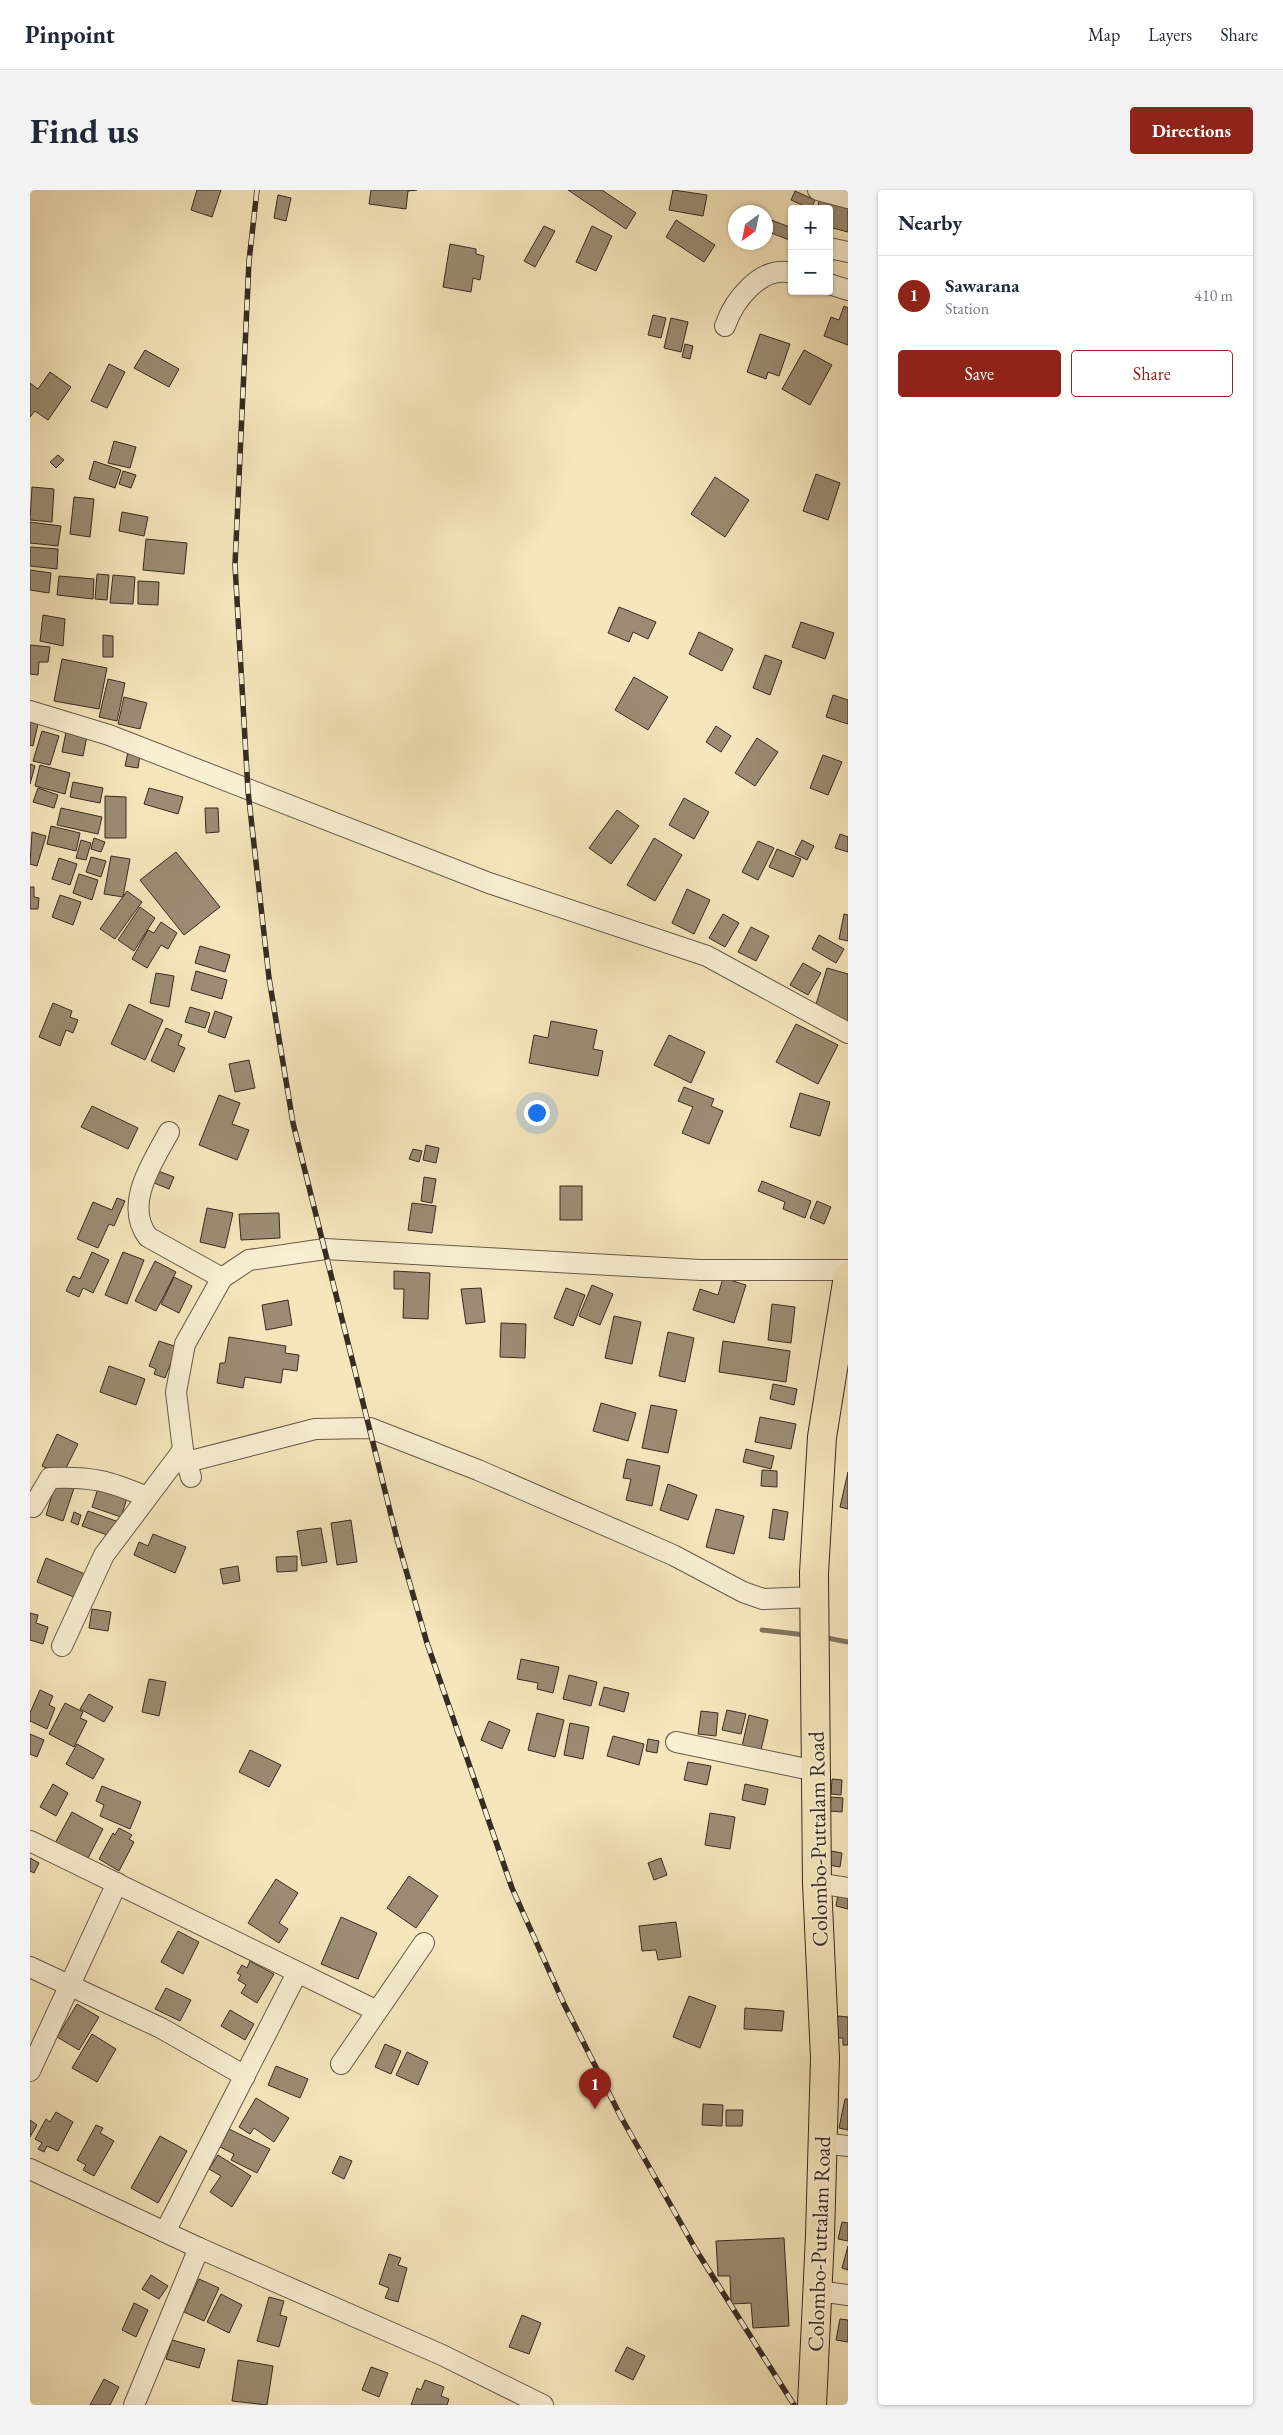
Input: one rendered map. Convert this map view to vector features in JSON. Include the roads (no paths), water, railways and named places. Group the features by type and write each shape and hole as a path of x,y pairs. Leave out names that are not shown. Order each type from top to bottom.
{"highway":[{"name":"Colombo-Puttalam Road","path":"813,2404 818,2291 836,2145 825,2058 817,1883 815,1597 822,1437 848,1276"}],"street":[{"path":"818,190 848,198"},
{"path":"833,249 848,252"},
{"path":"725,326 737,302 754,283 777,271 788,272"},
{"path":"833,285 848,290"},
{"path":"30,711 109,736 489,883 707,956 848,1033"},
{"path":"169,1132 139,1195 138,1209 143,1229 148,1237 222,1278"},
{"path":"187,1463 176,1392 185,1344 222,1278 249,1260 325,1249 700,1270 848,1270"},
{"path":"62,1646 104,1555 147,1497 187,1463 315,1429 370,1428 478,1470 673,1555 742,1592 764,1599 815,1597"},
{"path":"33,1507 50,1478 83,1476 116,1484 147,1497"},
{"path":"676,1742 816,1771"},
{"path":"30,1841 377,2012"},
{"path":"30,2071 117,1883"},
{"path":"817,1883 848,1888"},
{"path":"341,2064 424,1943"},
{"path":"30,1967 161,2028 245,2076"},
{"path":"165,2232 297,1973"},
{"path":"30,2169 199,2248 442,2355 543,2405"},
{"path":"134,2405 199,2248"},
{"path":"818,2291 848,2295"}],"waterway":[{"path":"762,1630 806,1635"},
{"path":"822,1637 848,1642"}],"railway":[{"path":"257,190 249,261 235,565 248,791 269,978 293,1123 397,1539 427,1643 512,1888 564,2004 621,2117 696,2250 794,2405"}],"place":[{"name":"Sawarana","path":"595,2109"}]}
